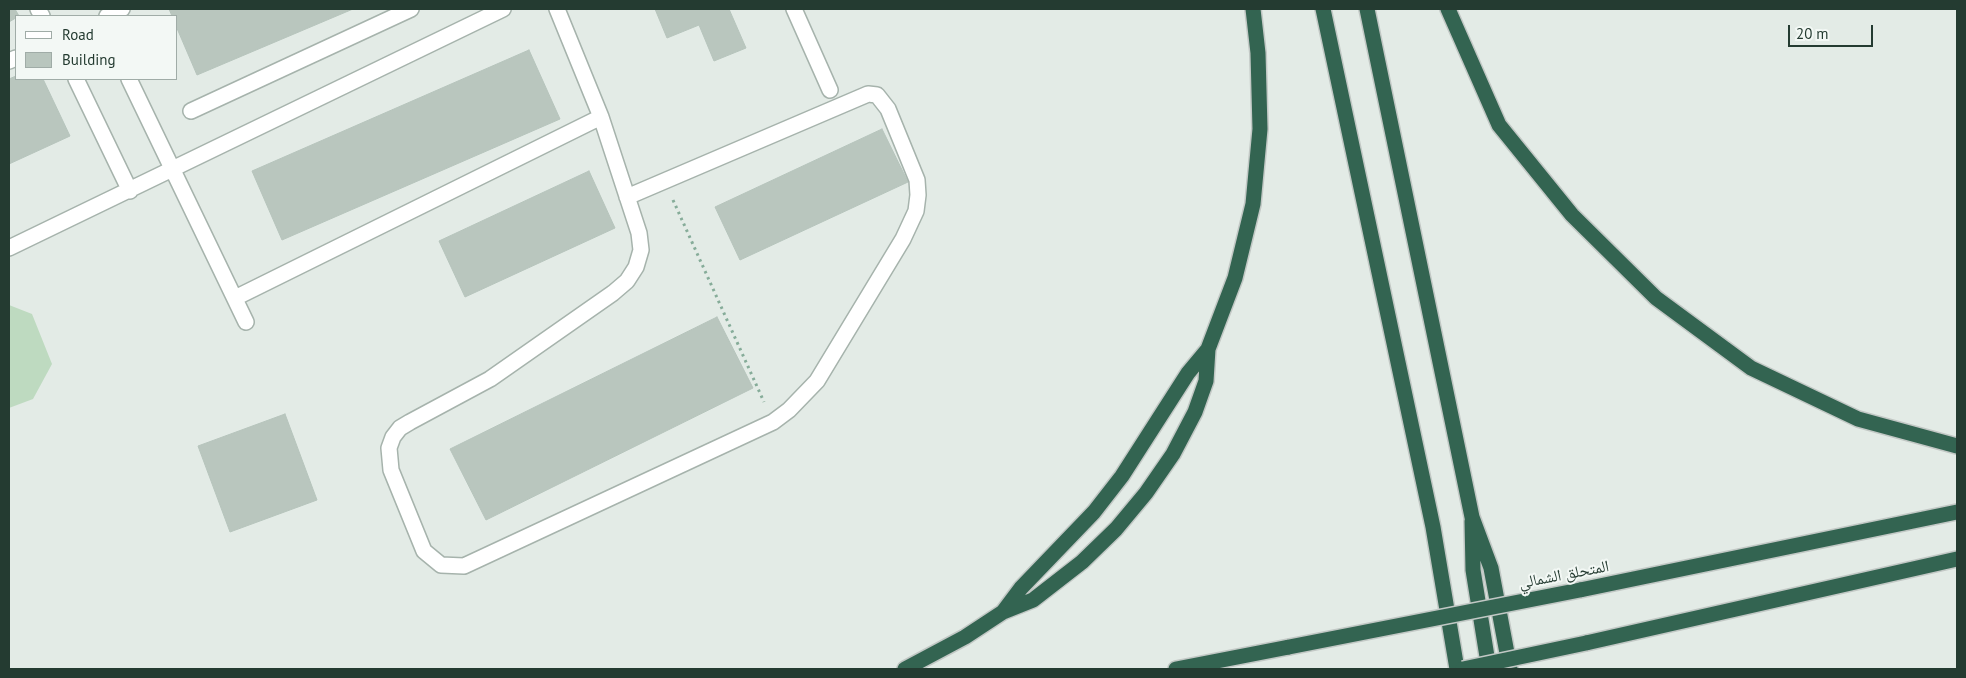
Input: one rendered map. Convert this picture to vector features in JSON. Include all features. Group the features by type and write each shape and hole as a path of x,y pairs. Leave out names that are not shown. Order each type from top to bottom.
{"highway":[{"path":"1003,612 1021,588 1064,546 1111,490 1148,438 1188,373 1208,348 1235,278 1253,204 1260,129 1258,54 1253,9"},
{"path":"1323,9 1433,527 1457,669"},
{"path":"1367,9 1472,518 1491,568 1510,669"},
{"path":"1448,9 1499,126 1572,215 1656,298 1751,368 1858,419 1957,446"},
{"path":"905,669 965,637 1003,612 1032,600 1082,562 1116,529 1146,493 1173,454 1195,412 1206,381 1208,348"},
{"name":"المتحلق الشمالي","path":"1176,669 1580,590 1957,512"},
{"path":"1472,518 1473,570 1489,669"},
{"path":"1463,669 1957,559"}],"street":[{"path":"109,15 122,9"},
{"path":"191,111 411,9"},
{"path":"9,248 503,9"},
{"path":"557,9 601,117 639,233 641,250 636,267 627,282 490,379 410,422 400,428 393,437 389,448 391,470 424,551 441,565 464,566 773,422 804,397 817,382 903,239 916,211 918,195 917,180 888,109 877,95 868,94 858,96 628,197"},
{"path":"794,9 830,90"},
{"path":"76,80 130,191"},
{"path":"129,80 246,322"},
{"path":"235,298 601,117"}],"path":[{"path":"664,181 773,422"}],"green space":[{"path":"9,305 32,314 52,364 33,399 9,408"}],"building":[{"path":"9,9 15,9 18,15 15,15 15,18 9,22"},
{"path":"169,9 353,9 197,75 178,31 178,15 172,15"},
{"path":"655,9 729,9 746,48 714,61 699,25 667,38"},
{"path":"529,50 560,119 282,240 252,171"},
{"path":"15,76 15,80 43,80 70,136 9,164 9,79"},
{"path":"882,129 908,182 740,260 715,207"},
{"path":"589,171 615,228 465,297 439,241"},
{"path":"717,317 753,388 486,520 450,449"},
{"path":"285,414 317,500 230,532 198,446"}]}
